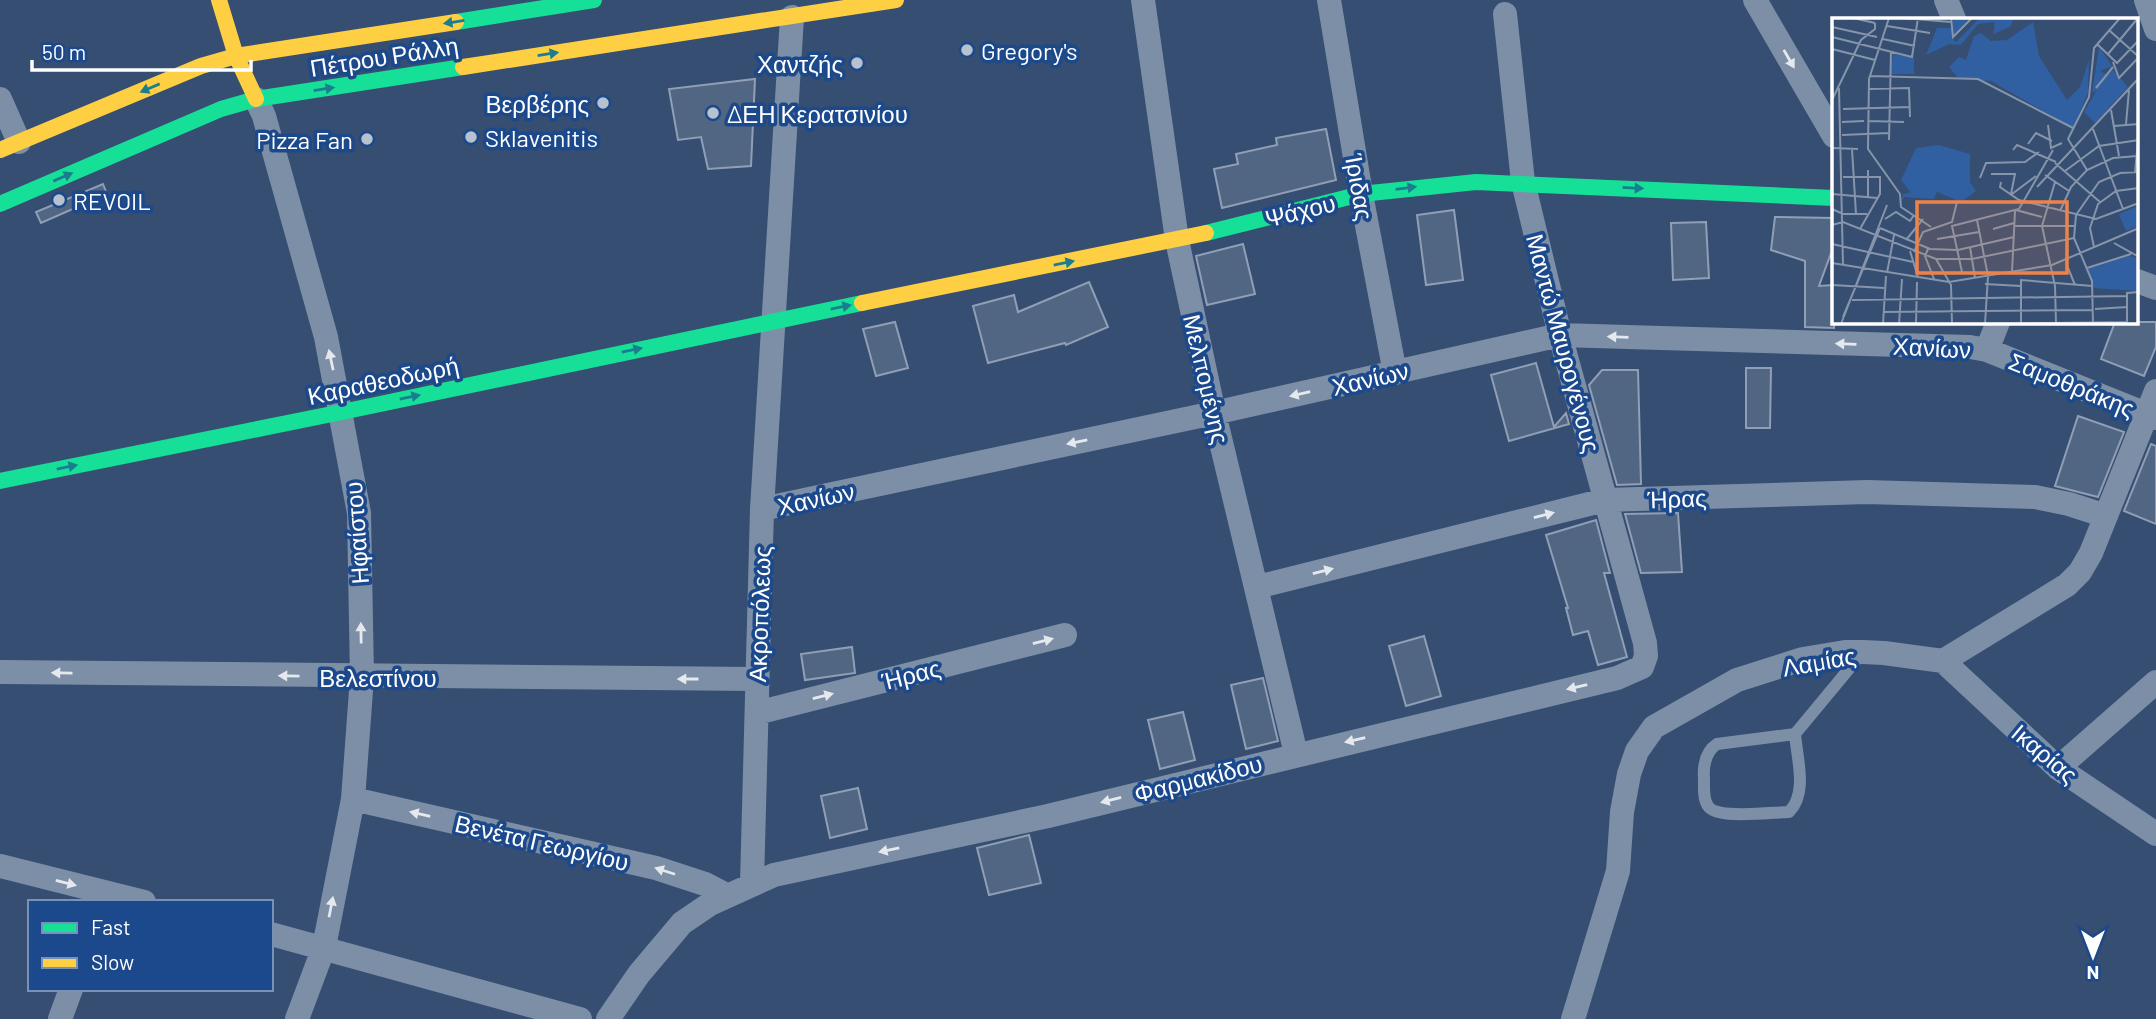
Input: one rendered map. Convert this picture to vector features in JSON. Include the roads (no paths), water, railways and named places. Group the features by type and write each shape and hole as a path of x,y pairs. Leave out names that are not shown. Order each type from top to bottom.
{"street":[{"name":"Ηφαίστου","path":"219,0 236,56 264,116 326,337 359,513 362,677 353,799 324,947 297,1019"},
{"name":"Πέτρου Ράλλη","path":"10,146 201,66 236,56 594,0"},
{"name":"Πέτρου Ράλλη","path":"0,204 221,109 256,99 896,0"},
{"name":"Μελπομένης","path":"1143,0 1177,240 1214,413 1296,754"},
{"name":"Ίριδας","path":"1329,0 1361,194 1395,373"},
{"path":"1755,0 1832,133"},
{"path":"1946,0 1954,18"},
{"path":"2146,0 2156,29"},
{"name":"Μαντώ Μαυρογένους","path":"1505,14 1523,182 1560,335 1645,643 1646,656 1642,667"},
{"name":"Ακροπόλεως","path":"752,883 762,509 792,17"},
{"path":"0,99 10,146"},
{"name":"Ψάχου","path":"774,320 1177,240 1361,194 1476,182 1523,182 1832,198"},
{"path":"2138,281 2156,288"},
{"name":"Καραθεοδωρή","path":"0,481 774,320"},
{"path":"1987,350 1997,324"},
{"name":"Χανίων","path":"762,509 1214,413 1560,335 1969,347 1987,350"},
{"name":"Σαμοθράκης","path":"1987,350 2151,416"},
{"path":"1943,661 2067,585 2080,572 2151,416 2156,391"},
{"name":"Ήρας","path":"1257,587 1605,500 1867,492 2035,498 2068,504 2106,516"},
{"name":"Ήρας","path":"757,713 1065,635"},
{"name":"Λαμίας","path":"1573,1019 1618,871 1622,812 1629,774 1637,751 1654,727 1737,680 1804,659 1863,652 1943,661"},
{"name":"Ικαρίας","path":"1943,661 2058,768 2156,834"},
{"name":"Φαρμακίδου","path":"752,883 774,875 1021,822 1617,678 1642,667"},
{"name":"Βελεστίνου","path":"0,672 756,679"},
{"path":"2058,768 2156,682"},
{"name":"Βενέτα Γεωργίου","path":"353,799 656,868 705,884 729,896"},
{"path":"0,866 98,896 129,900"},
{"path":"608,1019 639,974 682,923 752,883"},
{"path":"273,934 580,1019"},
{"path":"60,1019 70,991"}],"lane":[{"path":"1795,734 1801,793 1789,812 1724,814 1712,811 1706,804 1703,771 1711,748 1717,744 1795,734 1863,652"}],"place":[{"name":"Gregory's","path":"967,50"},
{"name":"Χαντζής","path":"857,63"},
{"name":"Βερβέρης","path":"603,103"},
{"name":"ΔΕΗ Κερατσινίου","path":"713,113"},
{"name":"Sklavenitis","path":"471,137"},
{"name":"Pizza Fan","path":"367,139"},
{"name":"REVOIL","path":"59,200"}]}
